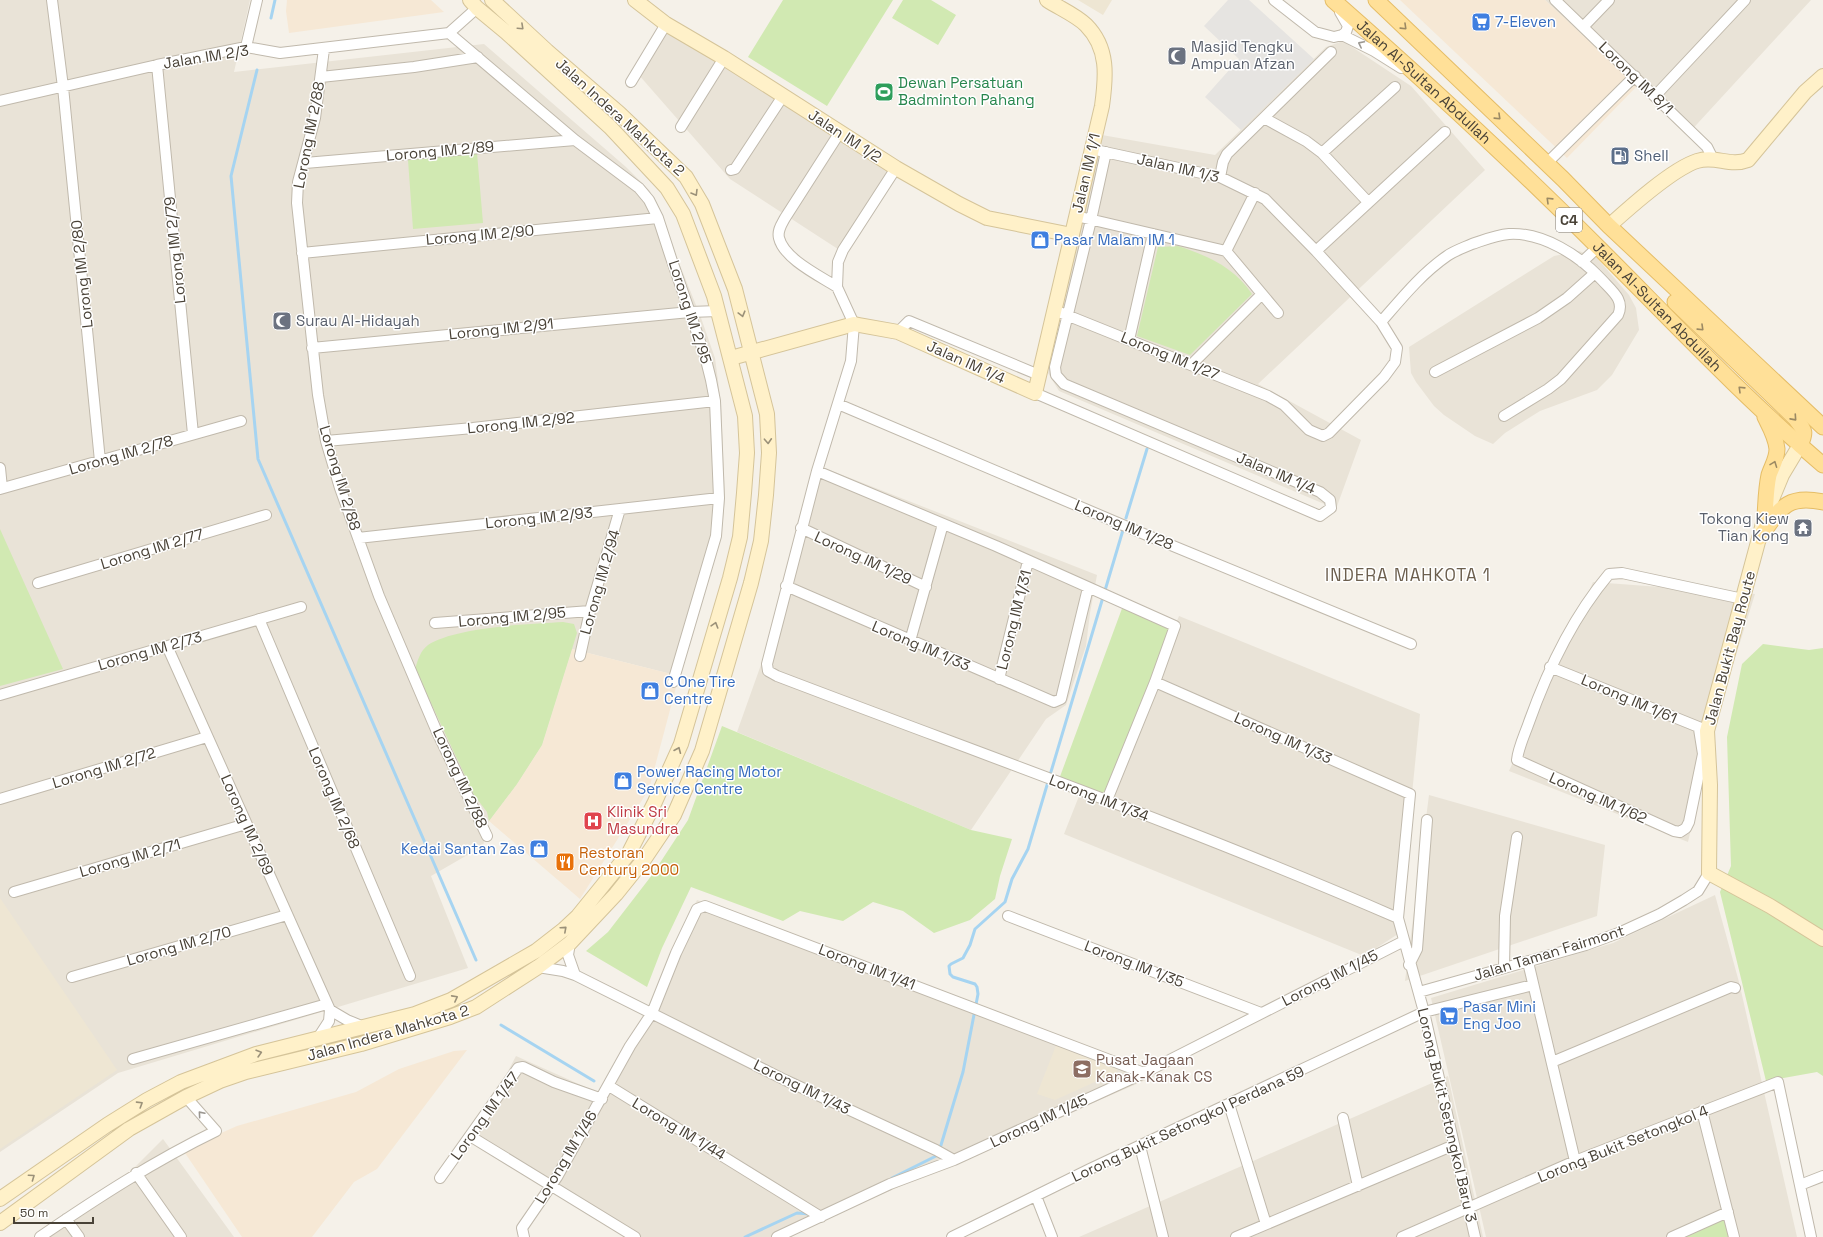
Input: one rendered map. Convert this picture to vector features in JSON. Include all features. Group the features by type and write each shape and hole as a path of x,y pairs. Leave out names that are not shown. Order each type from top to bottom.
{"main road":[{"name":"Jalan Al-Sultan Abdullah","path":"1332,0 1430,85 1598,247 1760,408 1823,465"},
{"name":"Jalan Al-Sultan Abdullah","path":"1376,0 1609,226 1823,427"},
{"path":"1609,226 1655,282 1795,418 1804,429 1804,436 1800,445 1823,450"},
{"path":"1760,408 1774,435 1777,447 1766,492 1765,516"},
{"path":"1760,537 1786,504 1800,499 1823,502"}],"street":[{"name":"Lorong IM 2/80","path":"52,0 63,87 100,461"},
{"path":"246,47 256,0"},
{"name":"Jalan Indera Mahkota 2","path":"0,1223 129,1129 186,1097 220,1081 246,1072 361,1044 450,1018 476,1007 538,967 570,943 616,894 644,858 674,815 702,751 762,541 769,453 767,414 752,352 732,281 702,204 686,177 620,113 547,51 492,0"},
{"name":"Jalan IM 1/2","path":"635,0 666,24 724,58 896,168 987,218 1072,236"},
{"name":"Jalan IM 1/1","path":"1035,394 1092,149 1105,86 1105,63 1101,48 1095,36 1085,24 1047,0"},
{"path":"1274,0 1315,32 1334,37 1342,36 1374,51 1430,85"},
{"path":"1332,0 1347,22 1346,32 1342,36"},
{"name":"Lorong IM 8/1","path":"1555,0 1707,147 1713,159"},
{"path":"1583,27 1609,0"},
{"path":"1655,96 1745,0"},
{"path":"449,33 473,4"},
{"name":"Jalan Indera Mahkota 2","path":"0,1199 107,1124 181,1082 256,1054 415,1014 451,1000 536,951 578,916 629,853 654,804 681,744 730,578 740,537 747,453 745,416 714,296 682,214 667,188 610,126 473,4"},
{"path":"631,82 666,24"},
{"name":"Jalan IM 2/3","path":"0,101 157,65 246,47 280,53 449,33"},
{"name":"Lorong IM 2/95","path":"449,33 575,140 639,188 649,200 658,218 705,356 715,401 719,498 716,536 673,682"},
{"name":"Lorong IM 2/88","path":"324,49 315,118 305,163 298,182 298,189 302,253 312,348 326,441 340,488 379,596 437,732 487,836"},
{"path":"1220,177 1223,162 1227,154 1331,52"},
{"path":"321,77 478,57"},
{"path":"681,127 724,58"},
{"name":"Lorong IM 2/79","path":"157,65 193,434"},
{"path":"1546,164 1635,76"},
{"path":"1609,226 1632,205 1683,168 1698,160 1713,159 1738,164 1748,160 1806,92 1823,76"},
{"path":"1322,153 1395,87"},
{"path":"731,170 734,169 783,96"},
{"path":"1264,118 1306,141 1322,153 1368,202"},
{"path":"837,287 794,259 784,249 779,238 779,229 840,132"},
{"path":"1316,251 1445,132"},
{"name":"Lorong IM 2/89","path":"305,163 575,140"},
{"name":"Jalan IM 1/3","path":"1092,149 1220,177 1265,199 1316,251 1381,322"},
{"name":"Jalan IM 1/4","path":"731,358 854,324 898,332 1035,394 1320,516 1330,508 1330,500 1320,492 1064,384 1056,376 1055,367 1106,152"},
{"path":"786,586 817,471 851,361 854,324 837,287 838,262 843,250 896,168"},
{"path":"1226,251 1255,194"},
{"path":"1076,216 1226,251 1278,313"},
{"name":"Lorong IM 2/90","path":"302,253 658,218"},
{"path":"1129,340 1153,234"},
{"path":"1381,322 1421,277 1448,256 1488,238 1510,234 1527,235 1554,245 1582,262 1595,273 1619,299 1621,308 1618,315 1561,379 1548,389 1504,416"},
{"path":"1582,262 1598,247"},
{"path":"1435,372 1538,318 1568,298 1595,273"},
{"path":"1191,364 1262,294"},
{"name":"Lorong IM 1/27","path":"1054,310 1268,396 1284,405 1309,430 1323,436 1329,433 1384,376 1395,362 1397,348 1381,322"},
{"name":"Lorong IM 2/91","path":"312,348 690,312 718,311"},
{"name":"Jalan IM 1/4","path":"898,332 909,321 1039,375"},
{"name":"Lorong IM 2/92","path":"326,441 473,428 715,401"},
{"name":"Lorong IM 1/28","path":"838,404 1165,543 1411,644"},
{"name":"Lorong IM 2/78","path":"1,489 241,421"},
{"name":"Jalan Bukit Bay Route","path":"1709,873 1710,785 1703,730 1743,599 1765,516 1782,475 1800,445"},
{"path":"0,468 1,489"},
{"path":"817,471 943,524 1175,626 1155,682 1107,800"},
{"name":"Lorong IM 2/93","path":"358,538 719,498"},
{"name":"Lorong IM 2/94","path":"580,656 590,611 620,509"},
{"name":"Lorong IM 2/77","path":"38,583 266,515"},
{"path":"910,641 943,524"},
{"name":"Lorong IM 1/29","path":"801,528 926,587"},
{"name":"Lorong IM 1/31","path":"999,679 1028,561"},
{"path":"1550,666 1577,618 1609,574 1622,573 1743,599"},
{"name":"Lorong IM 1/33","path":"786,586 910,641 1054,702 1061,699 1088,588"},
{"name":"Lorong IM 1/34","path":"786,586 767,664 768,670 777,676 1107,800 1398,918"},
{"name":"Lorong IM 2/73","path":"0,695 301,607"},
{"name":"Lorong IM 2/95","path":"435,623 590,611"},
{"name":"Lorong IM 2/68","path":"259,619 410,976"},
{"name":"Lorong IM 2/69","path":"166,646 328,1007"},
{"name":"Lorong IM 1/61","path":"1550,666 1703,730"},
{"name":"Lorong IM 1/62","path":"1550,666 1517,760 1674,831 1680,832 1686,828 1689,822 1702,754 1703,730"},
{"name":"Lorong IM 1/33","path":"1155,682 1410,794 1398,918"},
{"name":"Lorong IM 2/72","path":"0,799 207,737"},
{"path":"1409,965 1417,949 1427,820"},
{"name":"Lorong IM 2/71","path":"14,892 246,824"},
{"path":"1504,968 1505,916 1517,837"},
{"path":"1709,873 1770,906 1823,939"},
{"name":"Jalan Taman Fairmont","path":"1419,992 1586,945 1660,914 1698,891 1709,873"},
{"name":"Lorong IM 1/41","path":"652,1013 676,953 697,909 705,906 1144,1073"},
{"name":"Lorong IM 2/70","path":"72,976 287,915"},
{"name":"Lorong IM 1/35","path":"1008,916 1261,1013"},
{"path":"1398,918 1404,941"},
{"name":"Lorong Bukit Setongkol Baru 3","path":"1404,941 1409,965 1419,992 1424,1012 1475,1237"},
{"name":"Lorong IM 1/45","path":"777,1237 890,1184 954,1160 1144,1073 1404,941"},
{"path":"570,943 568,955 575,975"},
{"path":"1528,962 1575,1161"},
{"name":"Lorong IM 1/43","path":"538,967 563,971 575,975 785,1080 938,1151 954,1160"},
{"name":"Lorong Bukit Setongkol Perdana 59","path":"952,1237 1140,1146 1424,1012 1533,985"},
{"path":"1552,1062 1731,987 1735,988"},
{"path":"318,1038 329,1021 328,1007"},
{"path":"133,1059 328,1007 347,1020 364,1027"},
{"path":"609,1086 630,1046 652,1013"},
{"name":"Lorong IM 1/47","path":"440,1178 518,1068 523,1067 554,1082 602,1099"},
{"name":"Lorong Bukit Setongkol 4","path":"1402,1237 1468,1207 1524,1185 1575,1161 1778,1082 1800,1185"},
{"name":"Lorong IM 1/46","path":"523,1232 609,1086"},
{"name":"Lorong IM 1/44","path":"609,1086 821,1217"},
{"path":"40,1237 136,1173 216,1131 186,1097"},
{"path":"1229,1104 1266,1224"},
{"path":"1702,1112 1734,1237"},
{"path":"1343,1118 1358,1186"},
{"path":"470,1136 635,1237"},
{"path":"1140,1146 1163,1237"},
{"path":"1236,1237 1454,1146"},
{"path":"136,1173 181,1237"},
{"path":"1811,1237 1800,1185 1823,1176"},
{"path":"1036,1196 1052,1237"},
{"path":"1672,1237 1728,1212"},
{"path":"66,1219 79,1237"}],"shaded area":[{"path":"0,0 250,0 234,72 484,44 626,167 650,191 700,315 715,358 721,403 725,499 721,536 679,676 572,649 542,745 517,784 489,821 483,846 431,876 468,968 118,1073 0,1152"},
{"path":"287,0 431,0 444,12 289,33 286,11"},
{"path":"1078,0 1112,0 1103,15"},
{"path":"1228,0 1249,0 1314,59 1241,130 1205,97 1239,59 1204,26"},
{"path":"1400,0 1545,0 1637,86 1567,158"},
{"path":"1545,0 1811,0 1687,135"},
{"path":"668,27 897,171 844,253 730,179 638,74"},
{"path":"1343,41 1411,86 1485,170 1258,384 1361,440 1336,509 1059,391 1048,373 1102,135 1215,155 1326,47"},
{"path":"1579,251 1597,258 1629,295 1636,308 1639,330 1612,375 1597,390 1540,411 1505,433 1493,444 1475,436 1444,415 1434,406 1411,373 1409,347 1554,256"},
{"path":"817,465 1097,575 1086,646 1066,705 1046,719 971,830 737,732 768,645"},
{"path":"1593,582 1755,594 1715,723 1688,842 1509,771"},
{"path":"1179,616 1420,714 1398,934 1364,956 1064,834 1083,786 1106,795"},
{"path":"572,649 679,676 649,789 580,899 489,821 517,784 542,745"},
{"path":"1429,795 1605,845 1597,916 1405,981"},
{"path":"1715,895 1739,982 1797,1237 1486,1237 1431,998 1613,943"},
{"path":"0,898 117,1070 0,1149"},
{"path":"697,900 1155,1076 783,1237 635,1237 474,1136 516,1056 601,1094 653,1005 673,951"},
{"name":"Pusat Jagaan Kanak-Kanak CS","path":"1057,1043 1116,1066 1117,1072 1055,1100 1037,1094"},
{"path":"467,1050 377,1169 354,1182 312,1237 242,1237 183,1150 237,1126 356,1092 399,1069 454,1051"},
{"path":"1448,1076 1483,1237 1079,1237"},
{"path":"163,1139 234,1237 40,1237 127,1175"}],"green space":[{"path":"783,0 893,0 827,106 748,57"},
{"path":"903,0 931,0 956,15 938,45 892,18"},
{"path":"477,153 483,223 413,229 408,160"},
{"path":"1178,246 1210,258 1220,264 1237,277 1252,294 1190,355 1137,336 1158,247"},
{"path":"0,529 63,669 0,686"},
{"path":"1124,603 1175,626 1107,800 1058,782"},
{"path":"563,622 574,624 577,633 542,745 517,784 489,821 487,812 474,795 415,669 418,659 428,645 456,634 474,630"},
{"path":"1763,644 1809,650 1823,648 1823,1076 1817,1072 1766,1081 1720,892 1731,866 1727,737 1742,664"},
{"path":"722,726 971,830 1012,839 1000,876 995,899 970,920 934,933 903,911 873,902 843,921 800,911 783,921 691,887 662,948 647,987 586,951 608,932 652,875 688,820"},
{"path":"1080,1062 1090,1066 1085,1077 1076,1073"},
{"path":"1733,1213 1739,1237 1677,1237"}],"waterway":[{"path":"271,18 275,0"},
{"path":"257,70 231,176 258,459 476,960"},
{"path":"1126,518 1147,449"},
{"path":"892,1178 938,1155 963,1072 978,994 975,984 953,977 950,974 949,966 963,958 970,945 975,929 1005,902 1012,879 1028,849 1123,530"},
{"path":"501,1025 594,1081"},
{"path":"745,1237 797,1213 810,1214"}],"place":[{"name":"7-Eleven","path":"1481,22"},
{"name":"Masjid Tengku Ampuan Afzan","path":"1177,56"},
{"name":"Dewan Persatuan Badminton Pahang","path":"884,92"},
{"name":"Shell","path":"1620,156"},
{"name":"Pasar Malam IM 1","path":"1040,240"},
{"name":"Surau Al-Hidayah","path":"282,321"},
{"name":"Tokong Kiew Tian Kong","path":"1803,528"},
{"name":"C One Tire Centre","path":"650,691"},
{"name":"Power Racing Motor Service Centre","path":"623,781"},
{"name":"Klinik Sri Masundra","path":"593,821"},
{"name":"Kedai Santan Zas","path":"539,849"},
{"name":"Restoran Century 2000","path":"565,862"},
{"name":"Pasar Mini Eng Joo","path":"1449,1016"},
{"name":"Pusat Jagaan Kanak-Kanak CS","path":"1082,1069"}],"district":[{"name":"INDERA MAHKOTA 1","path":"1408,575"}]}
